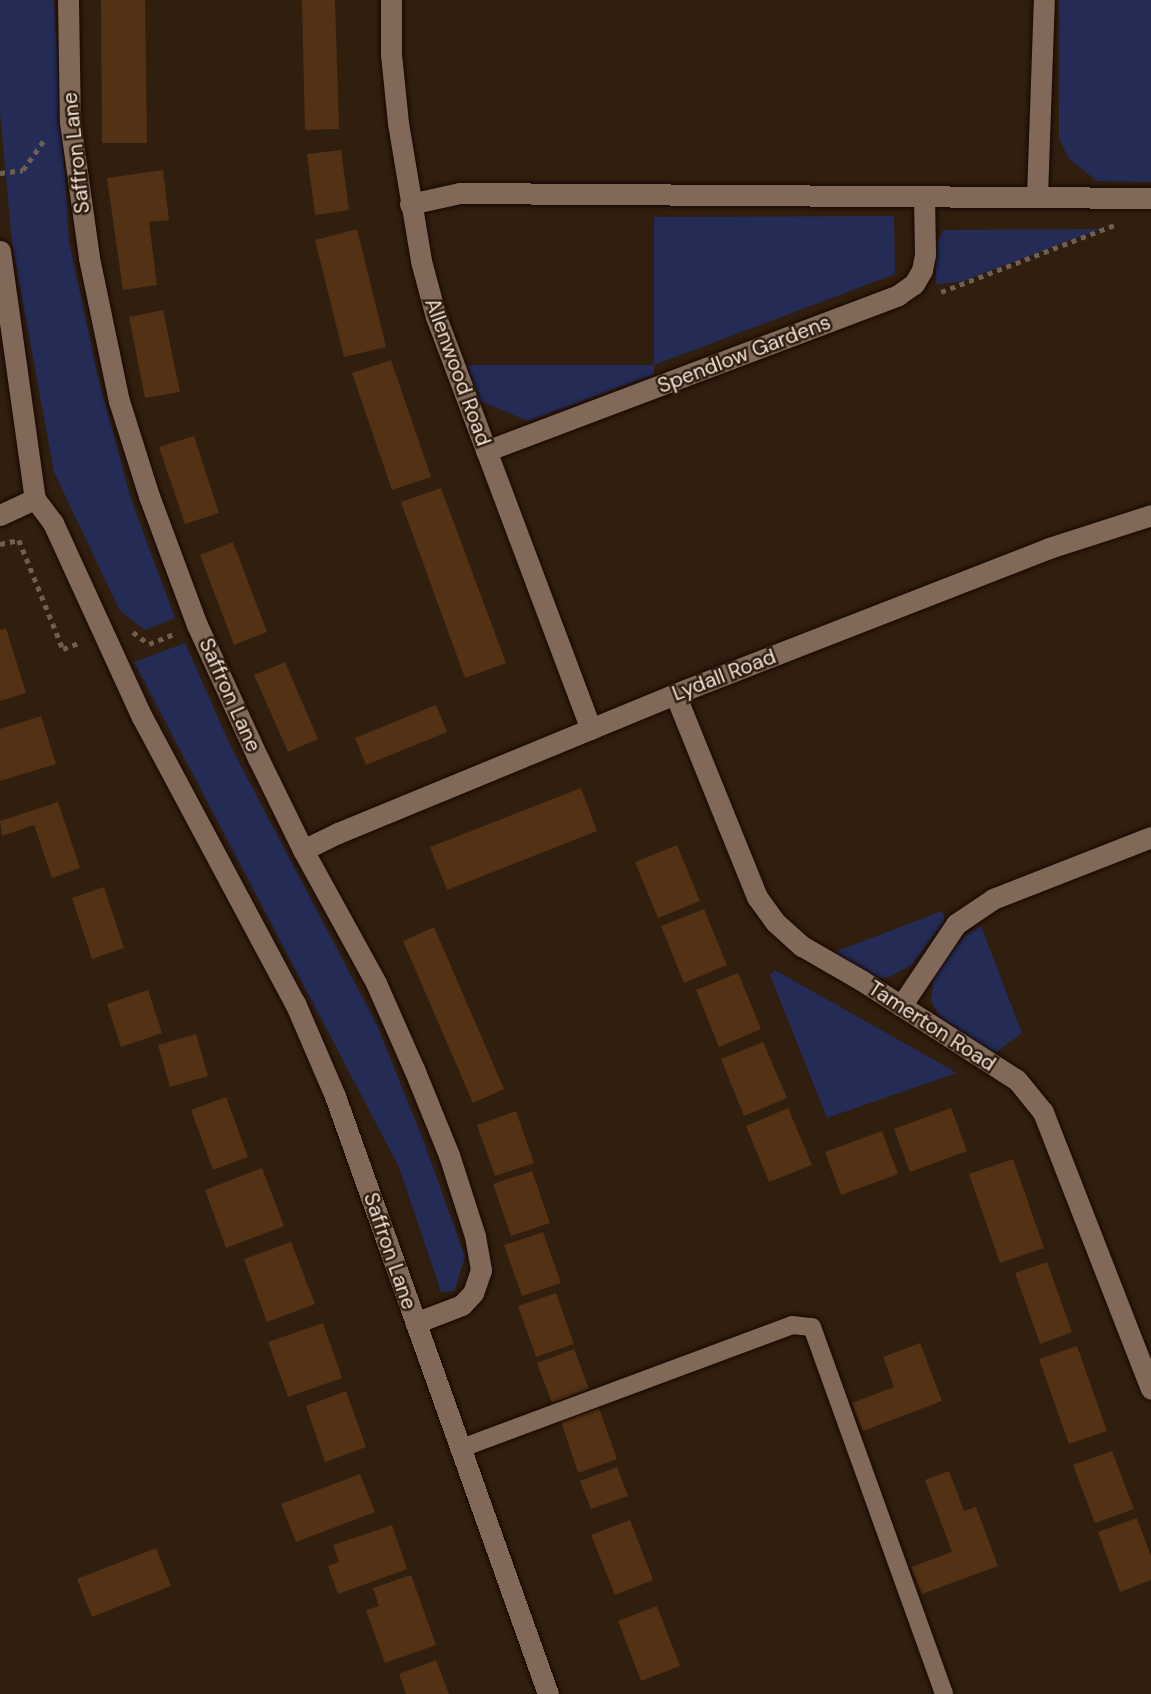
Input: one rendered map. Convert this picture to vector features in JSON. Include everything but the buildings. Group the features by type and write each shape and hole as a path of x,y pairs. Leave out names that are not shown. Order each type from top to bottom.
{"street":[{"name":"Saffron Lane","path":"68,0 70,122 89,258 118,401 149,496 197,625 303,850 376,983 414,1069 449,1155 481,1259 479,1280 462,1305 415,1323"},
{"name":"Allenwood Road","path":"391,0 391,54 410,204 436,317 591,729"},
{"path":"1037,196 1044,0"},
{"path":"410,204 460,193 1142,198"},
{"name":"Spendlow Gardens","path":"486,451 898,295 914,284 922,270 925,254 924,196"},
{"name":"Saffron Lane","path":"1,263 35,499 53,523 142,717 295,1003 335,1096 548,1694"},
{"path":"0,515 35,499"},
{"name":"Lydall Road","path":"303,850 338,833 675,694 1049,548 1151,514"},
{"name":"Tamerton Road","path":"675,694 757,897 775,922 802,946 1017,1080 1043,1112 1151,1389"},
{"path":"901,1006 956,924 993,899 1151,837"}],"lane":[{"path":"459,1449 792,1325 812,1327 944,1694"}],"path":[{"path":"0,173 23,170 57,122 70,122"},
{"path":"898,295 919,301 1112,228 1142,198"}],"shaded area":[{"path":"0,0 54,0 69,241 98,377 131,499 175,618 145,630 120,611 54,472 12,243 0,113"},
{"path":"1059,0 1151,0 1151,182 1097,181 1069,159 1059,138"},
{"path":"894,216 895,274 654,365 654,217"},
{"path":"1100,229 960,282 936,284 936,247 943,230"},
{"path":"467,365 654,365 654,374 528,421 480,401"},
{"path":"185,643 230,745 377,1025 424,1142 465,1257 454,1291 441,1292 399,1167 134,662"},
{"path":"942,911 945,920 911,965 889,977 876,979 829,954"},
{"path":"981,926 1022,1033 994,1054 944,1023 931,1001 934,976 941,963 964,937"},
{"path":"775,970 957,1073 827,1118 770,975"}]}
